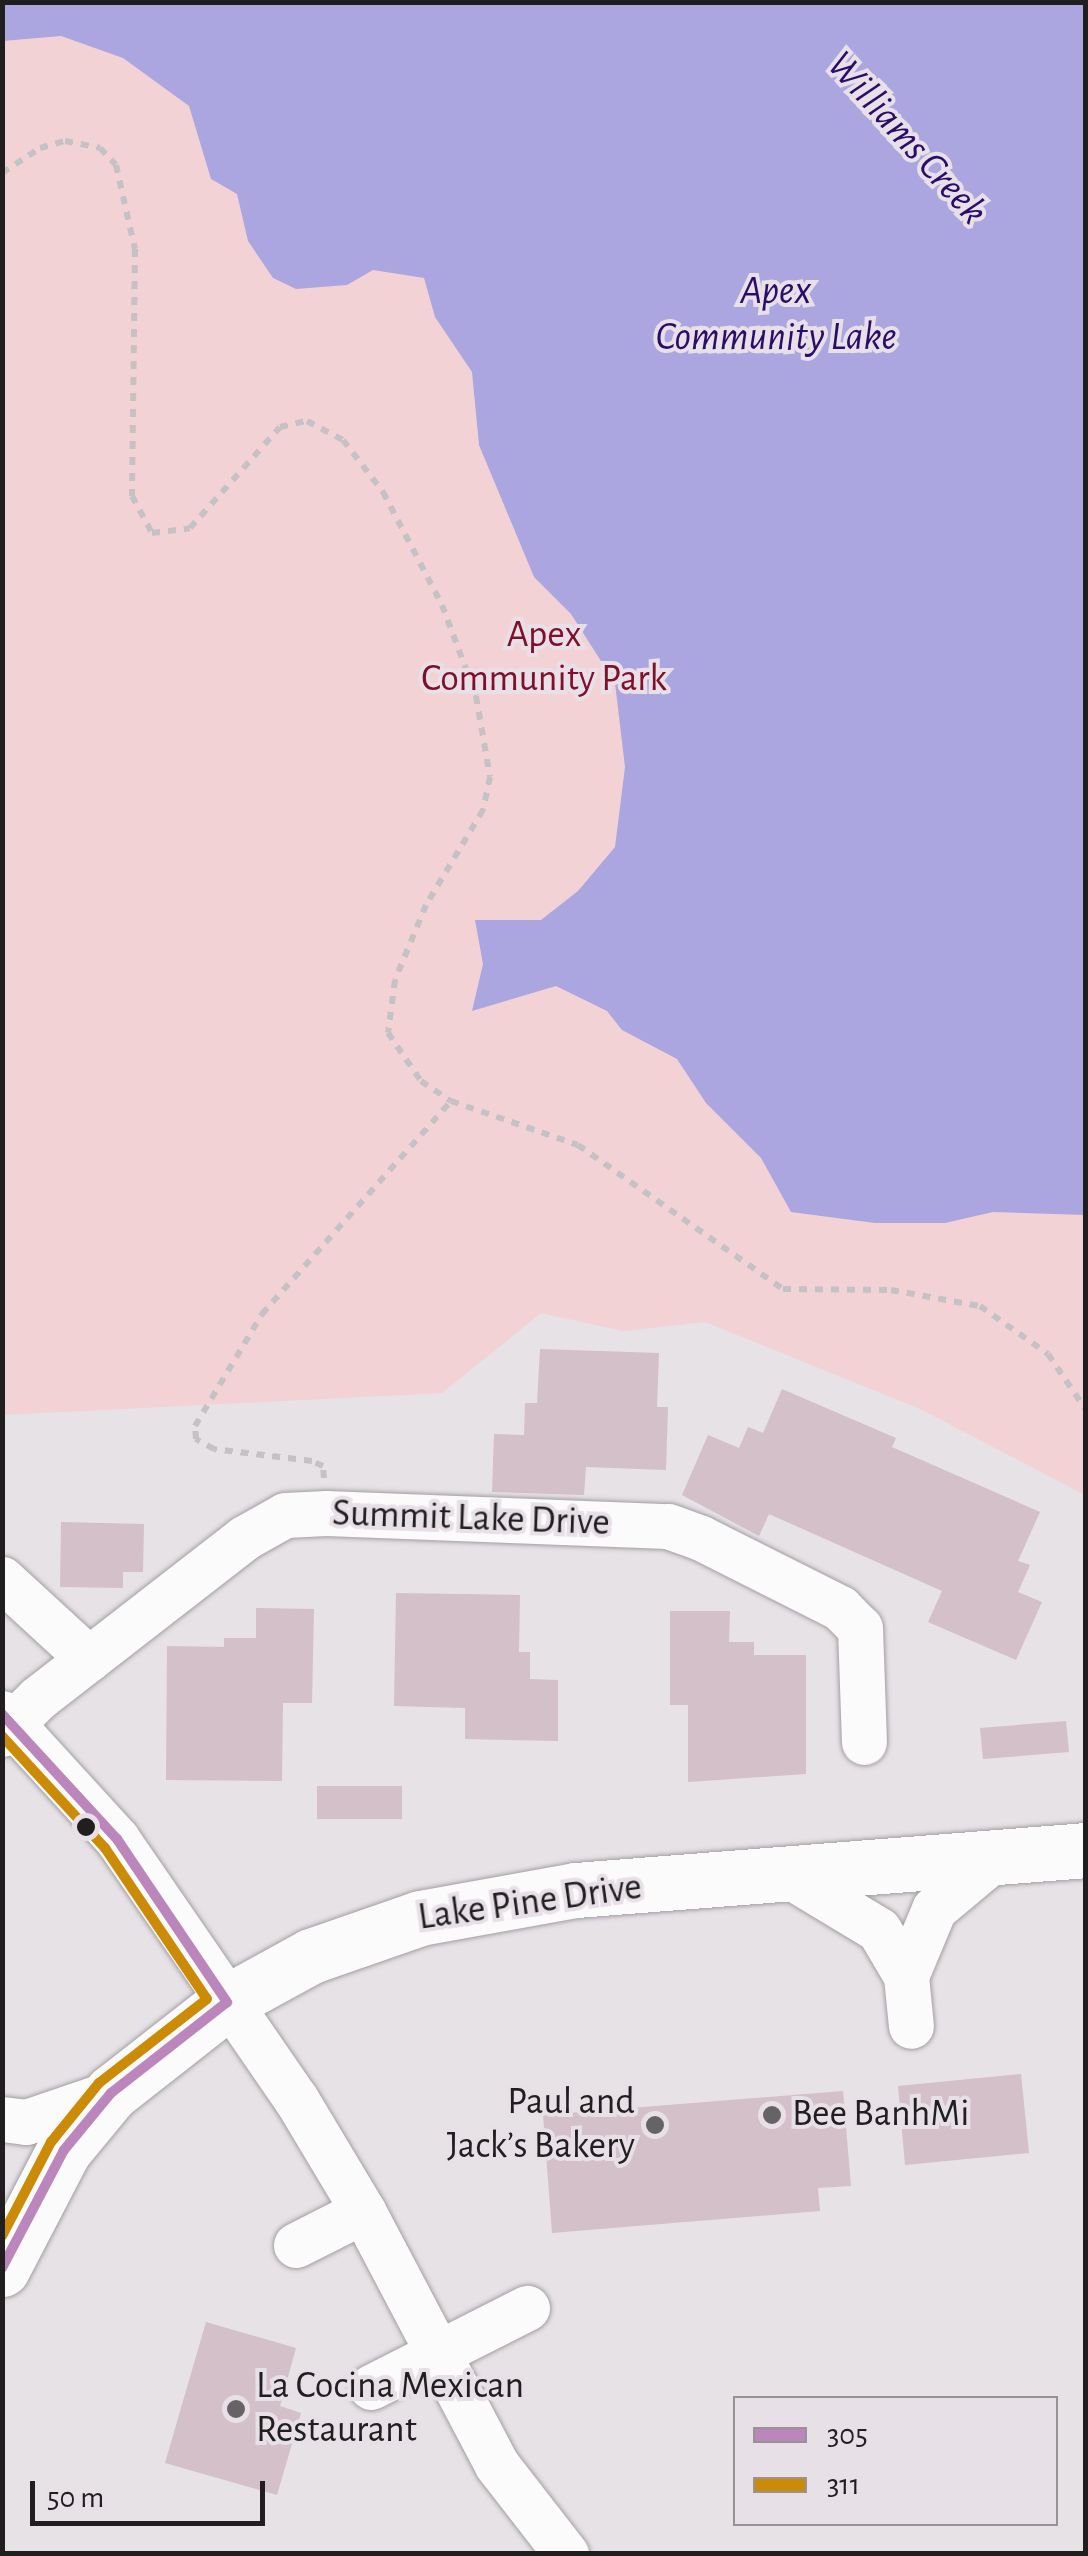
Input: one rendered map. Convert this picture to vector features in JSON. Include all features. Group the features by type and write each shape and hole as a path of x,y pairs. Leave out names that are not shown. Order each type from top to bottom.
{"main road":[{"name":"Lake Pine Drive","path":"5,2245 64,2150 110,2093 227,2002 310,1956 395,1924 480,1904 1086,1850"}],"street":[{"name":"Summit Lake Drive","path":"6,1724 244,1538 285,1515 326,1513 668,1526 701,1538 840,1608 860,1628 864,1742"},
{"path":"2,1580 89,1659"},
{"path":"6,1724 116,1839 227,2002 363,2211 497,2466 566,2554"},
{"path":"906,1976 934,1909 995,1858"},
{"path":"788,1875 879,1930 906,1976 910,2026"},
{"path":"2,2119 26,2122 110,2093"},
{"path":"296,2245 363,2211"},
{"path":"371,2387 527,2308"}],"path":[{"path":"2,173 40,148 65,141 100,148 116,165 135,249 132,496 152,533 190,528 280,428 307,420 342,440 383,492 442,604 476,696 490,777 483,810 409,942 395,980 388,1034 421,1081 451,1101 578,1145 783,1289 891,1290 980,1306 1048,1354 1086,1410"},
{"path":"326,1513 323,1466 214,1448 196,1439 195,1426 262,1314 451,1101"}],"green space":[{"name":"Apex Community Park","path":"3,3 1085,3 1085,1495 920,1409 705,1322 623,1331 541,1313 442,1393 3,1415"}],"water":[{"name":"Apex Community Lake","path":"3,2 1085,3 1085,1215 993,1212 945,1223 875,1223 791,1212 761,1158 706,1103 677,1059 622,1030 607,1011 556,986 472,1011 483,964 475,920 541,920 578,891 615,847 625,767 615,683 571,614 534,577 479,445 472,372 435,317 424,278 373,270 347,285 296,289 273,278 248,241 237,194 211,179 189,106 123,58 61,36 3,41"}],"building":[{"path":"540,1349 659,1353 657,1407 668,1407 666,1470 586,1467 584,1495 492,1492 494,1434 524,1435 525,1403 537,1403"},
{"path":"782,1389 896,1438 892,1447 1040,1512 1018,1561 1030,1565 1018,1592 1042,1602 1016,1660 928,1622 942,1591 769,1514 759,1536 682,1495 708,1435 739,1448 748,1427 763,1433"},
{"path":"61,1522 144,1524 143,1572 123,1572 123,1588 60,1587"},
{"path":"396,1593 520,1595 519,1652 530,1652 530,1679 558,1680 558,1741 465,1739 465,1708 394,1706"},
{"path":"256,1608 314,1609 312,1703 283,1703 282,1781 166,1780 167,1646 224,1647 224,1638 256,1638"},
{"path":"670,1611 730,1611 729,1642 754,1642 754,1655 806,1655 806,1774 688,1782 688,1705 670,1705"},
{"path":"1066,1721 1069,1752 983,1759 980,1728"},
{"path":"317,1786 402,1786 402,1819 317,1819"},
{"path":"1021,2074 1029,2153 905,2165 898,2086"},
{"path":"843,2091 851,2186 818,2188 820,2211 552,2233 543,2115"},
{"name":"La Cocina Mexican Restaurant","path":"206,2322 296,2348 280,2406 301,2413 277,2495 165,2463"}],"transit line":[{"name":"305","path":"2,1714 117,1839 227,2002"},
{"name":"311","path":"2,1736 105,1848 207,1999 99,2083 51,2142 2,2236"},
{"name":"305","path":"2,2268 64,2150 111,2093 227,2002"}],"place":[{"name":"Bee BanhMi","path":"772,2115"},
{"name":"Paul and Jack’s Bakery","path":"655,2125"},
{"name":"La Cocina Mexican Restaurant","path":"236,2409"}],"water label":[{"name":"Williams Creek","path":"907,138"}]}
